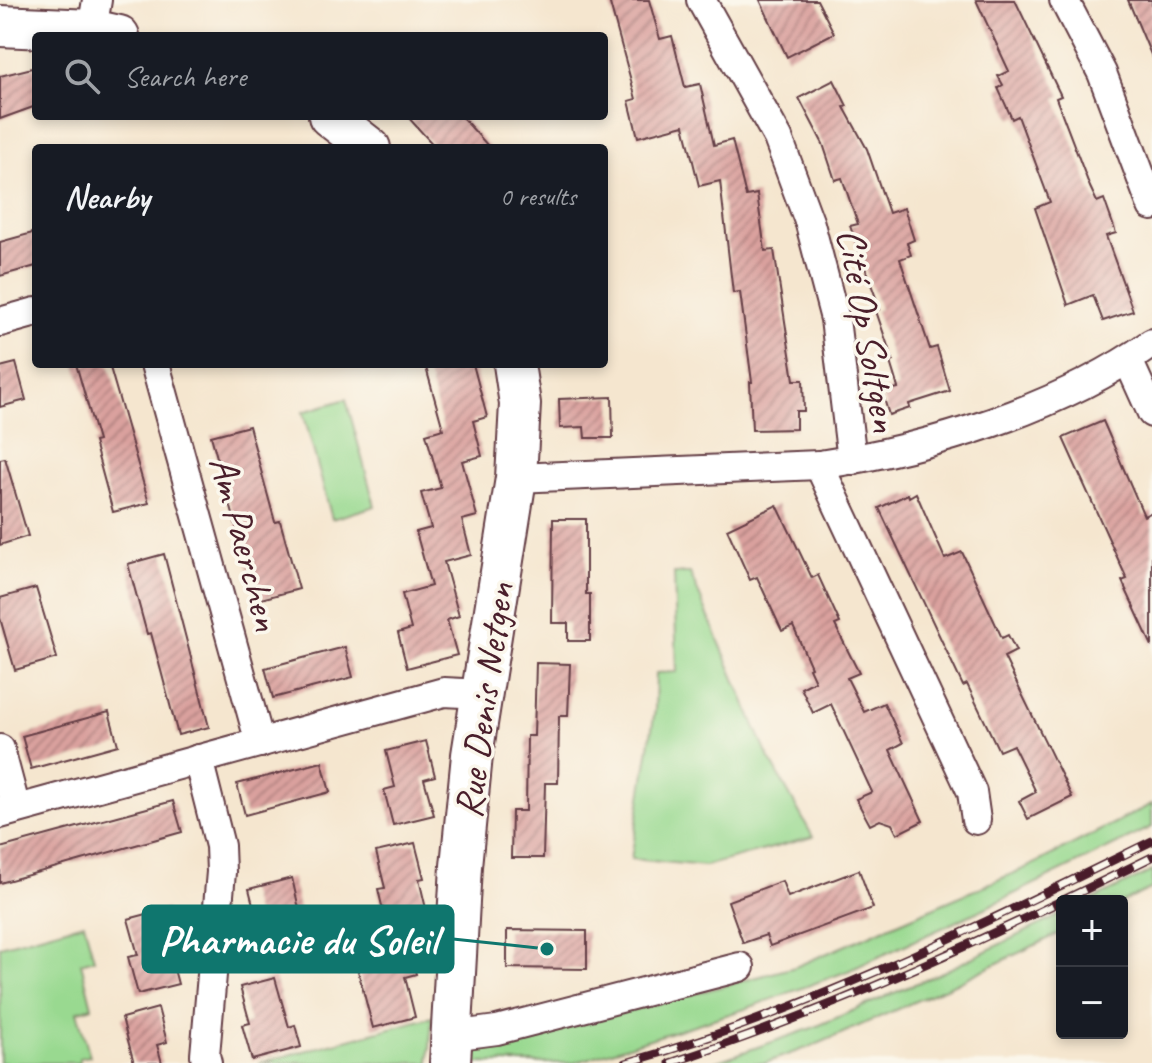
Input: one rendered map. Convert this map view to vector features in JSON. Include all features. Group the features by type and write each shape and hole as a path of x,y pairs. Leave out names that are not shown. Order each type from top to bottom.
{"main road":[{"path":"0,26 102,22"},
{"path":"334,120 365,144"},
{"name":"Rue Denis Netgen","path":"450,1050 461,866 472,755 516,478 520,404 515,368"}],"street":[{"name":"Cité Op Soltgen","path":"701,0 778,138 810,224 835,319 852,460"},
{"path":"1064,0 1102,73 1152,206"},
{"path":"0,322 32,313"},
{"name":"Cité Op Soltgen","path":"516,478 819,465 852,460 956,436 1039,403 1128,360 1152,343"},
{"path":"1128,360 1152,413"},
{"name":"Am Paerchen","path":"156,368 260,743"},
{"name":"Cité Op Soltgen","path":"819,465 972,792 976,820"},
{"path":"0,749 8,811 444,692 482,694"},
{"path":"198,759 220,846 221,872 205,1055 207,1063"},
{"name":"Rue Denis Netgen","path":"450,1050 497,1030 740,967"}],"green space":[{"path":"346,399 375,506 332,519 303,412"},
{"path":"674,573 690,573 766,752 813,837 705,866 631,859 655,710 656,673 677,672"},
{"path":"1152,804 1152,827 848,971 745,1009 574,1063 471,1063 474,1052 795,967 1028,867"},
{"path":"1152,871 1152,888 1128,900 1128,895 1102,895"},
{"path":"1056,917 1056,935 820,1043 765,1063 712,1063 815,1027 945,971"},
{"path":"84,923 94,959 81,963 92,1007 77,1012 90,1056 79,1058 80,1063 0,1063 0,946"},
{"path":"432,1017 429,1063 259,1063"}],"building":[{"path":"609,0 649,0 660,39 672,36 685,87 700,84 714,145 732,140 746,196 757,194 765,251 774,250 794,380 803,380 804,411 796,411 796,429 752,430 752,382 740,292 733,293 720,181 699,186 684,125 638,137 629,101 636,99"},
{"path":"760,0 817,0 834,33 787,57"},
{"path":"976,0 1015,0 1061,96 1056,98 1090,187 1097,202 1104,199 1116,233 1106,236 1133,311 1103,321 1093,295 1068,305 1035,208 1050,202 1018,116 1012,119 998,88 1003,85 998,76 1009,71"},
{"path":"1128,0 1152,0 1152,57"},
{"path":"32,68 32,107 0,119 0,76"},
{"path":"834,80 847,106 844,107 867,149 889,213 904,208 914,240 907,243 911,255 900,259 930,349 937,347 950,391 909,404 910,408 889,415 882,392 898,388 890,362 893,361 876,311 880,309 850,226 858,224 842,178 835,180 823,144 799,98"},
{"path":"411,120 465,120 486,144 432,144"},
{"path":"32,233 32,267 0,276 0,242"},
{"path":"16,363 26,400 0,407 0,367"},
{"path":"77,368 110,368 149,503 113,512 94,442 98,441"},
{"path":"426,368 474,368 487,417 473,421 482,456 462,461 477,516 462,520 471,555 444,562 459,616 447,620 457,655 407,668 398,633 411,629 402,594 431,586 416,532 431,528 421,493 441,488 426,434 443,429"},
{"path":"612,397 613,438 585,438 584,427 560,428 559,399"},
{"path":"1103,421 1144,516 1152,512 1152,646 1122,581 1127,579 1063,438"},
{"path":"249,426 275,522 280,521 299,589 257,600 211,436"},
{"path":"5,458 28,536 0,545 0,459"},
{"path":"916,493 945,559 962,552 1002,638 1008,635 1016,651 1004,657 1072,797 1028,819 1019,801 1036,792 1013,745 999,751 967,684 963,686 879,508"},
{"path":"777,505 812,578 818,575 840,623 835,625 859,673 847,678 864,712 884,703 903,743 890,750 923,821 897,834 892,824 880,820 870,825 856,799 872,792 831,704 813,713 801,688 815,681 793,626 782,631 757,577 750,580 727,529"},
{"path":"553,519 586,519 586,594 590,594 590,641 568,641 568,623 552,623"},
{"path":"164,554 209,727 178,735 151,633 147,634 128,564"},
{"path":"36,588 57,658 15,670 0,618 0,598"},
{"path":"345,647 353,677 273,698 265,668"},
{"path":"536,663 570,664 568,716 559,716 558,783 545,783 543,858 511,858 512,811 526,811 527,736 534,736"},
{"path":"109,712 118,745 31,769 22,736"},
{"path":"426,741 435,776 424,779 434,815 393,825 384,790 395,787 386,751"},
{"path":"322,762 330,792 245,815 237,784"},
{"path":"173,801 182,832 0,883 0,848"},
{"path":"415,843 424,878 419,879 427,913 386,923 378,889 385,888 376,852"},
{"path":"859,870 873,908 770,946 766,935 743,943 728,901 782,881 788,897"},
{"path":"292,878 300,913 293,915 302,952 259,962 250,926 258,924 249,889"},
{"path":"166,909 176,945 168,947 178,984 138,994 128,957 138,955 128,919"},
{"path":"507,930 587,931 587,969 507,968"},
{"path":"407,940 416,974 405,977 415,1017 373,1028 357,967 366,965 362,951"},
{"path":"275,978 289,1027 295,1025 301,1047 252,1060 242,1025 250,1023 240,987"},
{"path":"158,1008 167,1042 157,1045 162,1063 134,1063 122,1018"}],"railway":[{"path":"626,1063 694,1042 828,992 959,934 1152,841"},
{"path":"670,1063 854,994 975,942 1152,857"}],"place":[{"name":"Pharmacie du Soleil","path":"547,949"}]}
